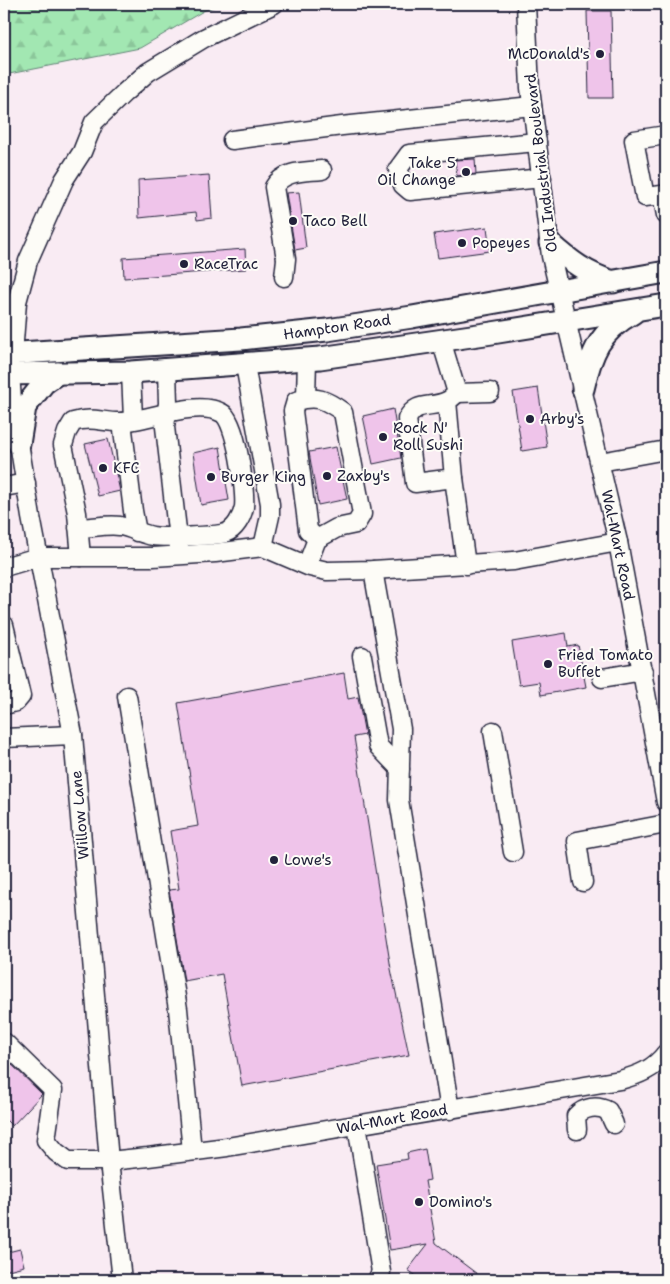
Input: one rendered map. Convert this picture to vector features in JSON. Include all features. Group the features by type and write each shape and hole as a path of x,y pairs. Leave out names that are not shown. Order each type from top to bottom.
{"main road":[{"path":"550,243 584,271 614,282"},
{"name":"Hampton Road","path":"8,362 288,334 412,317 666,272"},
{"name":"Hampton Road","path":"8,362 58,373 131,372 245,365 307,359 568,322 666,305"},
{"path":"583,388 597,345 606,332 622,319 640,310"},
{"path":"19,444 25,407 44,383 58,373"}],"street":[{"name":"Willow Lane","path":"122,1280 109,1161 73,735 38,558 12,400 8,362 17,302 28,262 64,180 82,152 94,122 148,72 204,38 274,4"},
{"name":"Old Industrial Boulevard","path":"526,4 532,106 552,256 561,291"},
{"path":"232,140 342,126 532,106"},
{"path":"666,135 634,140 645,197 664,195 666,215"},
{"path":"537,142 409,154 398,169 403,185 410,191 542,178"},
{"path":"284,277 286,260 274,187 279,178 289,174 322,170"},
{"name":"Wal-Mart Road","path":"561,291 618,542 666,802"},
{"path":"441,340 452,398 454,478 466,564"},
{"path":"306,398 307,359"},
{"path":"245,365 270,504 270,516 263,548"},
{"path":"167,370 165,427 180,555"},
{"path":"131,372 128,421 133,511 137,532"},
{"path":"454,478 415,484 407,419 411,411 420,406 452,398 490,392"},
{"path":"306,565 317,539 337,528 356,524 362,514 343,412 321,399 306,398 296,401 293,411 308,530 317,539"},
{"path":"78,528 118,526 154,537 178,537 225,534 238,524 244,507 242,472 233,428 225,414 212,408 167,412 128,421 86,418 74,422 67,432 63,445 77,512 78,528 81,557"},
{"path":"600,462 666,450"},
{"path":"4,487 26,483"},
{"path":"4,567 38,558 180,555 263,548 306,565 327,570 374,570 514,561 618,542"},
{"path":"374,570 401,729 399,800 450,1110"},
{"path":"4,625 21,696 16,702 4,705"},
{"path":"362,656 378,746 400,769"},
{"path":"602,678 643,671"},
{"path":"127,696 178,1009 192,1151"},
{"path":"492,731 513,852"},
{"path":"4,738 73,735"},
{"path":"583,882 577,841 666,824"},
{"name":"Wal-Mart Road","path":"4,1042 52,1090 46,1140 56,1152 68,1161 109,1161 192,1151 450,1110 620,1080 638,1076 650,1069 666,1053"},
{"path":"577,1130 576,1116 580,1111 587,1108 608,1111 614,1124"},
{"path":"357,1125 382,1272 377,1280"}],"green space":[{"path":"4,4 221,4 205,10 140,48 4,75"}],"building":[{"name":"McDonald's","path":"587,11 611,11 613,98 589,98"},
{"path":"475,159 476,174 457,176 455,160"},
{"path":"209,175 212,218 197,220 196,212 139,218 138,180"},
{"name":"Taco Bell","path":"299,192 306,248 295,250 286,193"},
{"name":"Popeyes","path":"487,227 490,251 438,258 434,234"},
{"name":"RaceTrac","path":"245,249 246,269 124,278 123,258"},
{"name":"Arby's","path":"538,388 547,447 522,451 513,392"},
{"name":"Rock N' Roll Sushi","path":"393,409 401,458 373,464 363,416"},
{"name":"KFC","path":"108,439 120,491 98,496 85,444"},
{"name":"Burger King","path":"220,447 229,500 201,505 193,453"},
{"name":"Zaxby's","path":"336,447 347,499 318,505 309,452"},
{"name":"Fried Tomato Buffet","path":"566,633 568,647 578,645 586,687 541,695 539,682 519,685 512,642"},
{"name":"Lowe's","path":"344,673 348,699 358,697 365,735 354,737 391,969 409,1055 242,1086 222,974 184,981 169,890 179,889 170,831 198,826 178,703"},
{"path":"4,1057 42,1094 12,1126 4,1118"},
{"path":"425,1149 430,1180 425,1181 436,1243 485,1280 422,1280 408,1270 428,1244 390,1250 376,1164 408,1159 407,1153"},
{"path":"20,1249 24,1266 4,1271 4,1253"}],"place":[{"name":"McDonald's","path":"600,54"},
{"name":"Take 5 Oil Change","path":"466,172"},
{"name":"Taco Bell","path":"293,221"},
{"name":"Popeyes","path":"462,243"},
{"name":"RaceTrac","path":"184,264"},
{"name":"Arby's","path":"530,419"},
{"name":"Rock N' Roll Sushi","path":"383,437"},
{"name":"KFC","path":"103,468"},
{"name":"Zaxby's","path":"327,476"},
{"name":"Burger King","path":"211,477"},
{"name":"Fried Tomato Buffet","path":"548,664"},
{"name":"Lowe's","path":"274,860"},
{"name":"Domino's","path":"419,1202"}]}
